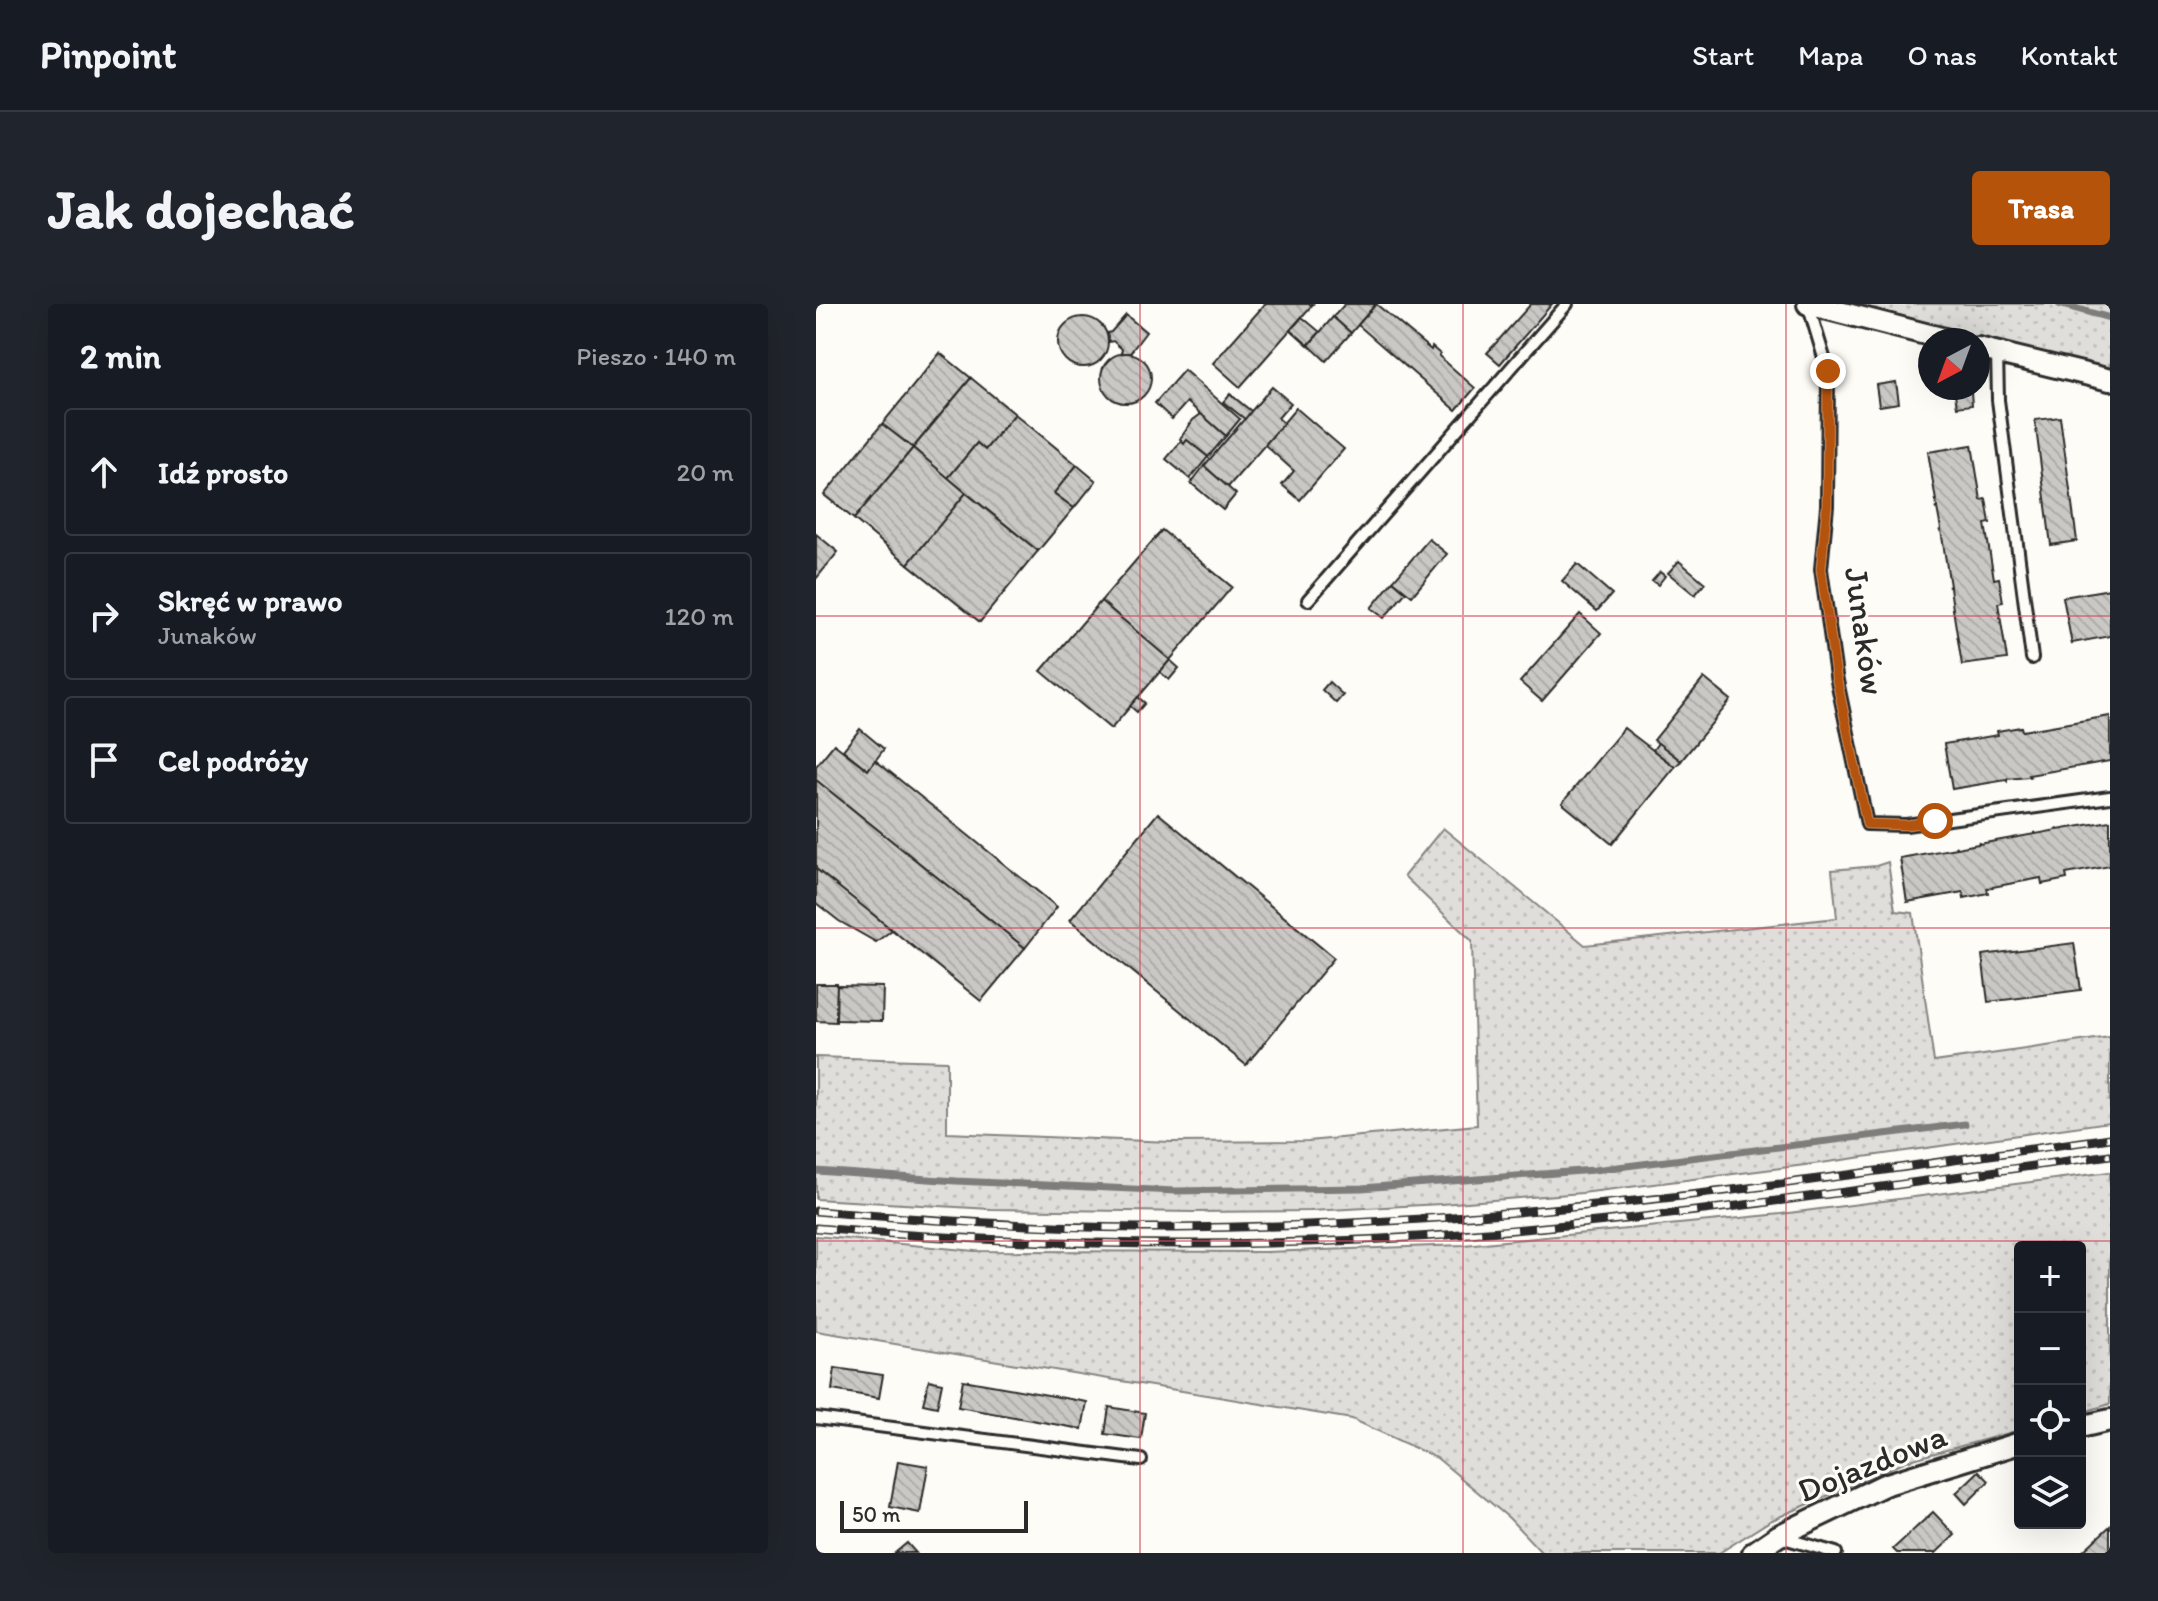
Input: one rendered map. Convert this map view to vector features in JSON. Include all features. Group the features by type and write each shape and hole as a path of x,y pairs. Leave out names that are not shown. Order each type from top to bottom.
{"street":[{"name":"Junaków","path":"1808,304 1918,332"},
{"path":"1990,350 2110,380"},
{"path":"2086,1426 2110,1420"},
{"name":"Dojazdowa","path":"1753,1553 1778,1536 1884,1485 2014,1445"}],"lane":[{"path":"1308,600 1567,304"},
{"name":"Junaków","path":"1808,304 1828,371 1827,506 1821,569 1836,676 1867,824 1906,825 2110,797"},
{"path":"1990,360 2032,658"},
{"path":"816,1418 1141,1460"},
{"path":"1778,1536 1836,1553"}],"shaded area":[{"path":"1855,304 2110,304 2110,370 1990,340 1990,328 1939,328 1866,310"},
{"path":"1443,828 1585,945 1837,918 1832,870 1888,862 1895,911 1913,913 1934,1062 2110,1037 2110,1122 1582,1193 1441,1204 1310,1211 1193,1212 991,1209 816,1199 816,1057 947,1061 947,1133 1171,1142 1308,1141 1477,1125 1472,941 1404,876"},
{"path":"2110,1172 2110,1404 2086,1411 2086,1241 2014,1241 2014,1432 1906,1461 1770,1521 1719,1553 1542,1553 1509,1518 1437,1458 1352,1419 816,1331 816,1236 975,1251 1265,1252 1464,1245 1781,1214"}],"building":[{"path":"1265,304 1313,304 1240,387 1213,363"},
{"path":"1345,304 1376,304 1351,333 1333,317"},
{"path":"1376,304 1431,350 1432,347 1475,388 1456,410 1358,325"},
{"path":"1531,304 1552,304 1500,364 1487,353"},
{"path":"1126,315 1146,332 1130,353 1121,353 1122,349 1113,341 1109,342 1107,333"},
{"path":"1083,317 1101,324 1108,342 1101,360 1083,367 1065,360 1058,342 1065,324"},
{"path":"1302,317 1320,332 1308,345 1291,330"},
{"path":"1333,317 1351,333 1326,361 1309,345"},
{"path":"940,353 971,378 913,448 882,424"},
{"path":"1126,353 1144,360 1151,378 1144,396 1126,403 1108,396 1101,378 1108,360"},
{"path":"1184,370 1240,419 1226,436 1187,402 1172,419 1155,403"},
{"path":"971,378 1015,414 985,450 977,443 948,478 913,448"},
{"path":"1896,382 1899,403 1879,406 1876,385"},
{"path":"1272,387 1291,403 1278,418 1284,423 1228,487 1204,466"},
{"path":"1230,394 1251,411 1245,419 1223,402"},
{"path":"1956,400 1972,400 1972,405 1957,407"},
{"path":"1296,408 1344,449 1300,500 1282,485 1294,471 1265,445"},
{"path":"1015,414 1077,465 1054,493 1074,508 1038,551 948,478 977,443 985,450"},
{"path":"1201,414 1226,436 1208,457 1187,440 1184,444 1180,439"},
{"path":"2060,417 2077,541 2051,545 2035,420"},
{"path":"882,424 913,448 854,519 824,495"},
{"path":"1187,440 1208,457 1190,479 1166,459 1181,441 1184,444"},
{"path":"1972,445 1981,500 1986,499 1990,523 1985,524 1994,579 1999,578 2003,602 1998,603 2007,659 1962,665 1928,452"},
{"path":"913,448 966,493 908,564 854,519"},
{"path":"1077,465 1096,481 1074,508 1054,493"},
{"path":"1204,466 1236,494 1223,510 1191,483"},
{"path":"966,493 1038,551 980,622 908,564"},
{"path":"1162,530 1232,587 1170,660 1101,601"},
{"path":"816,534 838,552 816,579"},
{"path":"1429,539 1447,554 1412,596 1393,581"},
{"path":"1679,561 1705,583 1695,595 1668,573"},
{"path":"1577,564 1612,594 1597,611 1562,581"},
{"path":"1660,572 1665,576 1658,585 1652,581"},
{"path":"1393,581 1406,592 1384,618 1371,608"},
{"path":"2110,589 2110,636 2072,645 2063,597"},
{"path":"1101,601 1170,660 1111,729 1041,671"},
{"path":"1580,614 1601,633 1542,701 1520,682"},
{"path":"1170,660 1179,668 1169,680 1160,672"},
{"path":"1704,678 1731,700 1681,761 1654,740"},
{"path":"1329,682 1343,695 1336,703 1322,690"},
{"path":"1138,697 1145,703 1137,712 1130,706"},
{"path":"2110,716 2110,761 1952,789 1944,744 1998,735 1997,731 2021,727 2022,731"},
{"path":"1624,728 1675,767 1612,844 1562,803"},
{"path":"860,729 884,749 868,770 843,750"},
{"path":"1658,743 1681,761 1675,767 1653,750"},
{"path":"834,744 868,770 875,760 1057,907 1025,948 816,780 816,766"},
{"path":"816,780 1025,948 981,1001 816,869"},
{"path":"1158,813 1334,958 1246,1065 1070,920"},
{"path":"2110,821 2110,866 2066,874 2067,879 2042,884 2041,878 1987,888 1988,893 1964,898 1963,892 1907,902 1900,858"},
{"path":"816,869 892,930 876,942 839,921 816,903"},
{"path":"2074,943 2081,990 1988,1002 1982,955"},
{"path":"816,984 837,984 836,1022 816,1021"},
{"path":"837,986 883,987 882,1021 836,1020"},
{"path":"835,1368 883,1375 879,1398 832,1390"},
{"path":"929,1380 942,1383 937,1407 923,1404"},
{"path":"963,1380 1087,1402 1082,1429 958,1407"},
{"path":"1109,1407 1145,1413 1141,1439 1105,1434"},
{"path":"898,1461 928,1466 920,1513 890,1507"},
{"path":"1979,1471 1989,1481 1966,1504 1956,1493"},
{"path":"1933,1512 1955,1535 1936,1553 1897,1553 1893,1549"},
{"path":"2110,1526 2110,1553 2081,1553"},
{"path":"907,1543 916,1553 895,1553"}],"waterway":[{"path":"2059,304 2110,318"},
{"path":"816,1171 1175,1191 1362,1188 1594,1170 1965,1124"}],"railway":[{"path":"816,1211 995,1224 1130,1228 1390,1221 1668,1198 2110,1138"},
{"path":"816,1228 984,1239 1152,1244 1404,1238 1722,1208 2110,1155"}],"route":[{"path":"1828,371 1827,506 1821,569 1836,676 1867,824 1906,825 1935,821"}]}
